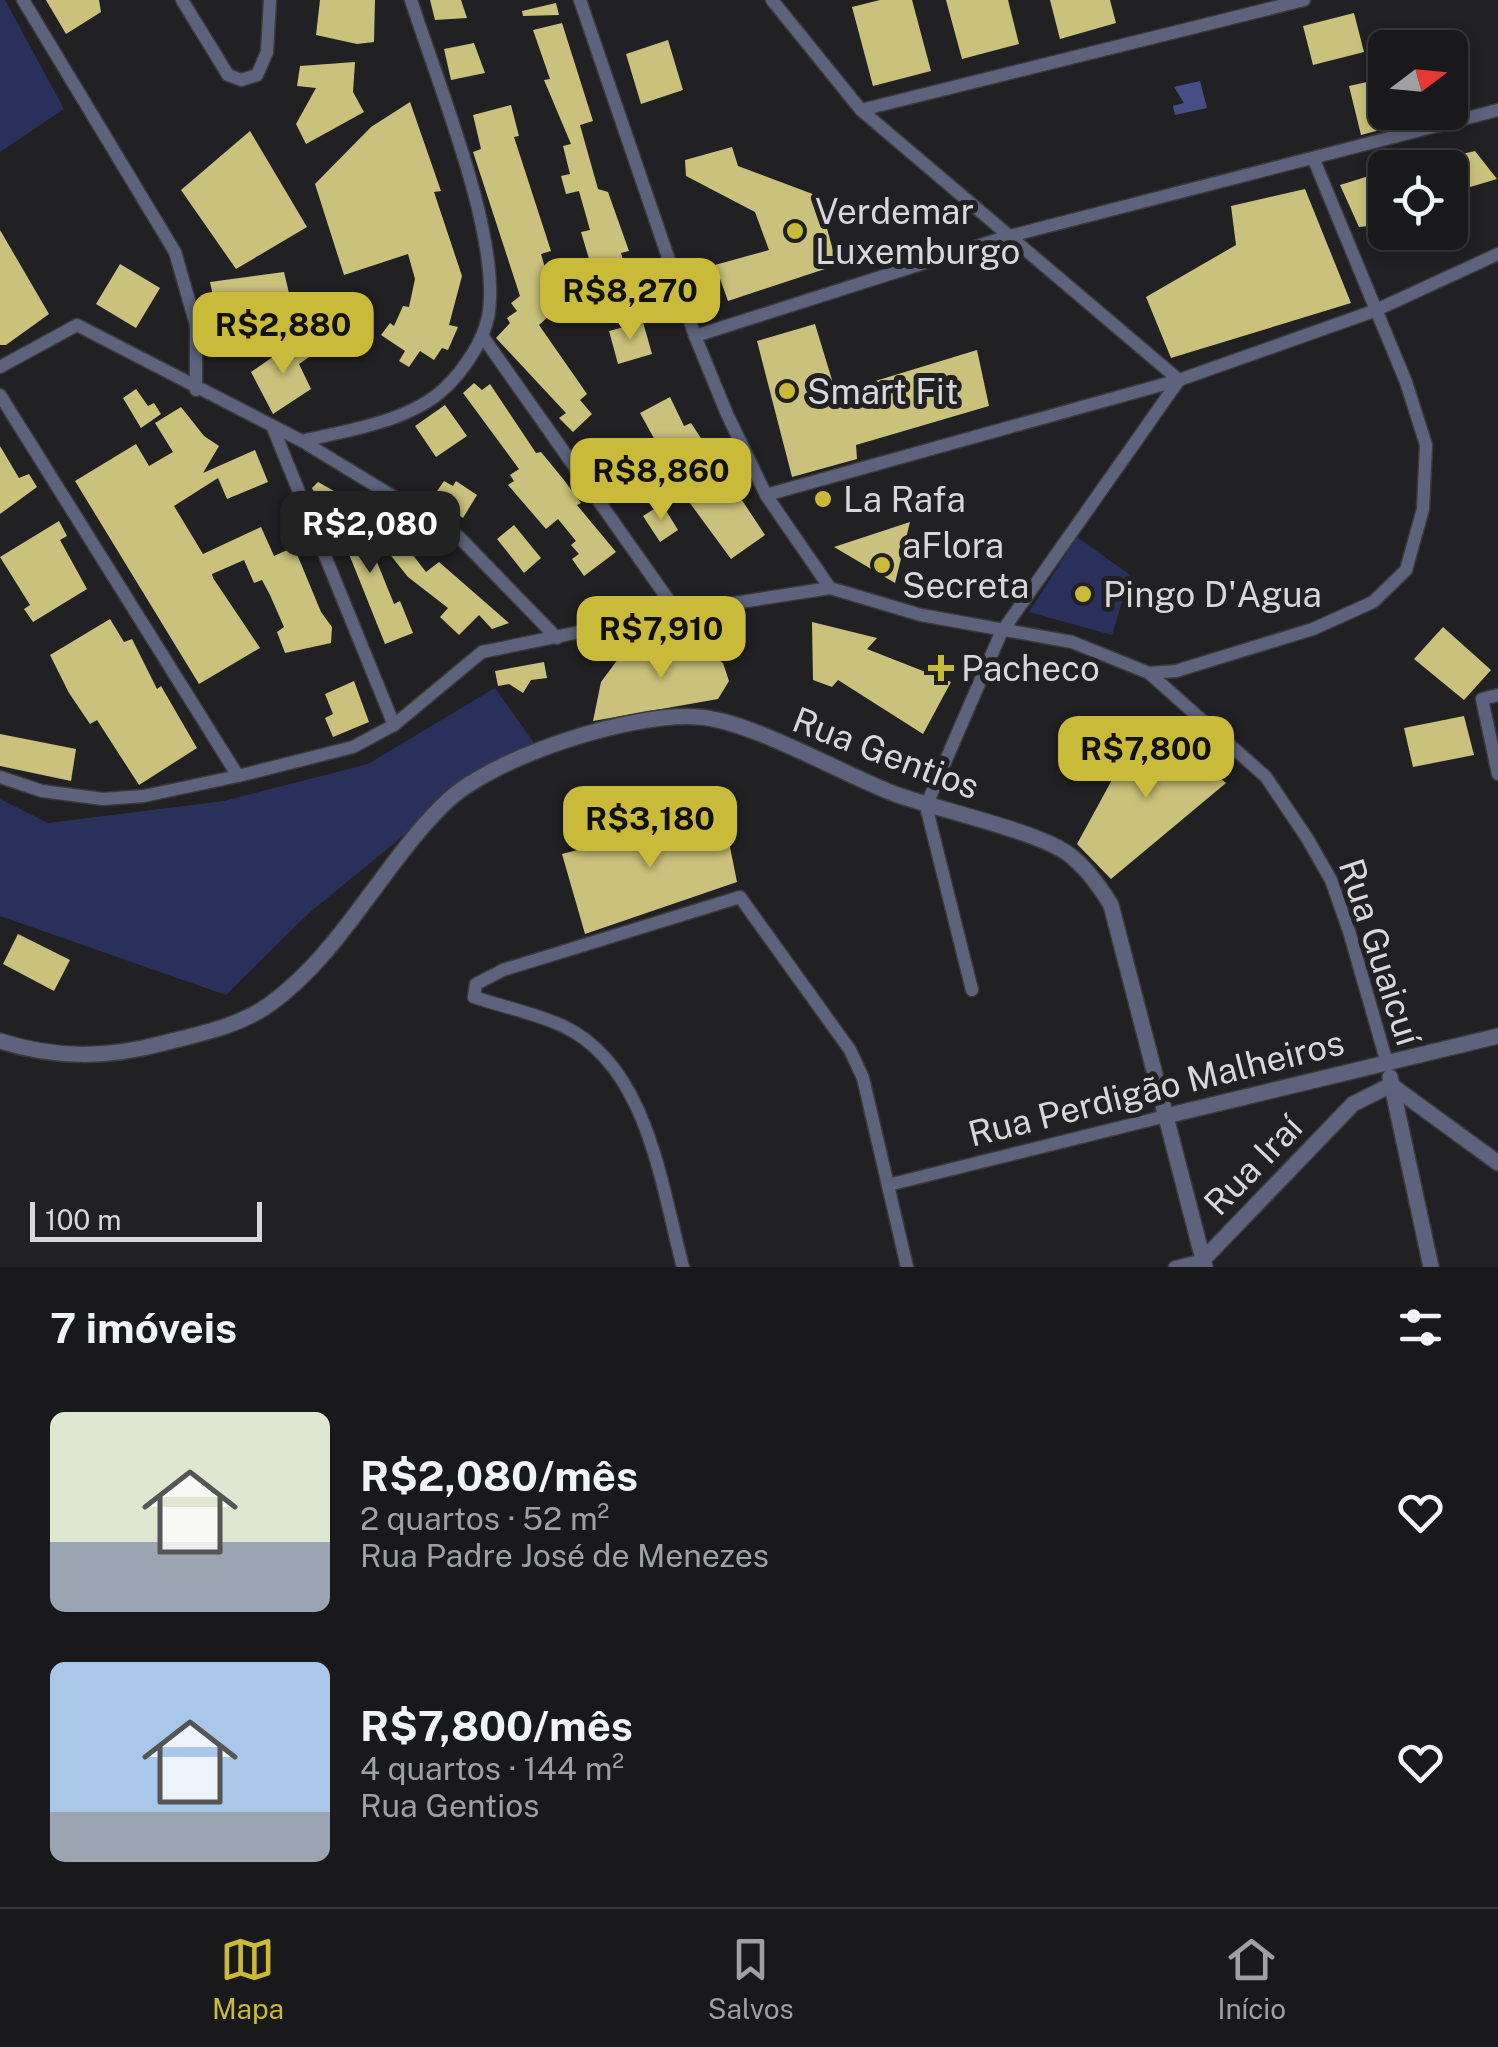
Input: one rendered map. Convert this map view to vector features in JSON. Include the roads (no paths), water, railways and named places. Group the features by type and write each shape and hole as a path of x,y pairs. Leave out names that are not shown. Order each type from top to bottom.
{"street":[{"path":"23,0 176,252 196,326 196,390"},
{"path":"182,0 228,75 241,80 257,74 268,52 270,0"},
{"path":"302,441 374,424 419,406 445,388 483,337 489,313 489,256 411,0"},
{"path":"0,778 42,791 103,799 144,796 238,776 353,747 394,726 482,652 677,612 830,588 766,495 695,336 580,0"},
{"path":"772,0 862,110 1180,380"},
{"path":"862,110 1304,0"},
{"path":"695,336 1006,236 1498,110"},
{"path":"1149,672 1176,671 1313,629 1372,602 1406,570 1423,509 1426,445 1406,382 1314,160"},
{"path":"766,495 1180,380 1374,311 1498,254"},
{"path":"0,367 77,325 196,390 302,441 458,536 557,638"},
{"path":"483,337 677,612"},
{"path":"972,990 926,806 1002,633 1180,380"},
{"path":"0,395 238,776"},
{"path":"273,428 394,726"},
{"name":"Rua Guaicuí","path":"830,588 1002,633 1072,642 1149,672 1266,776 1331,880 1349,931 1392,1085 1431,1267"},
{"path":"1498,695 1482,699 1498,774"},
{"name":"Rua Gentios","path":"0,1041 64,1054 126,1053 213,1030 270,1005 336,936 445,802 475,780 573,741 652,718 700,717 739,726 926,806 1064,851 1097,883 1111,904 1202,1264"},
{"path":"683,1267 644,1122 604,1054 564,1026 474,997 476,984 504,970 740,897 850,1050 863,1078 906,1267"},
{"name":"Rua Perdigão Malheiros","path":"888,1185 1498,1036"},
{"path":"1392,1085 1498,1163"},
{"name":"Rua Iraí","path":"1202,1264 1353,1104 1392,1085"},
{"path":"1192,1217 1229,1233"},
{"path":"1174,1267 1202,1264"}],"place":[{"name":"Verdemar Luxemburgo","path":"795,231"},
{"name":"Smart Fit","path":"787,391"},
{"name":"La Rafa","path":"823,499"},
{"name":"aFlora Secreta","path":"882,565"},
{"name":"Pingo D'Agua","path":"1083,594"},
{"name":"Pacheco","path":"941,668"}]}
